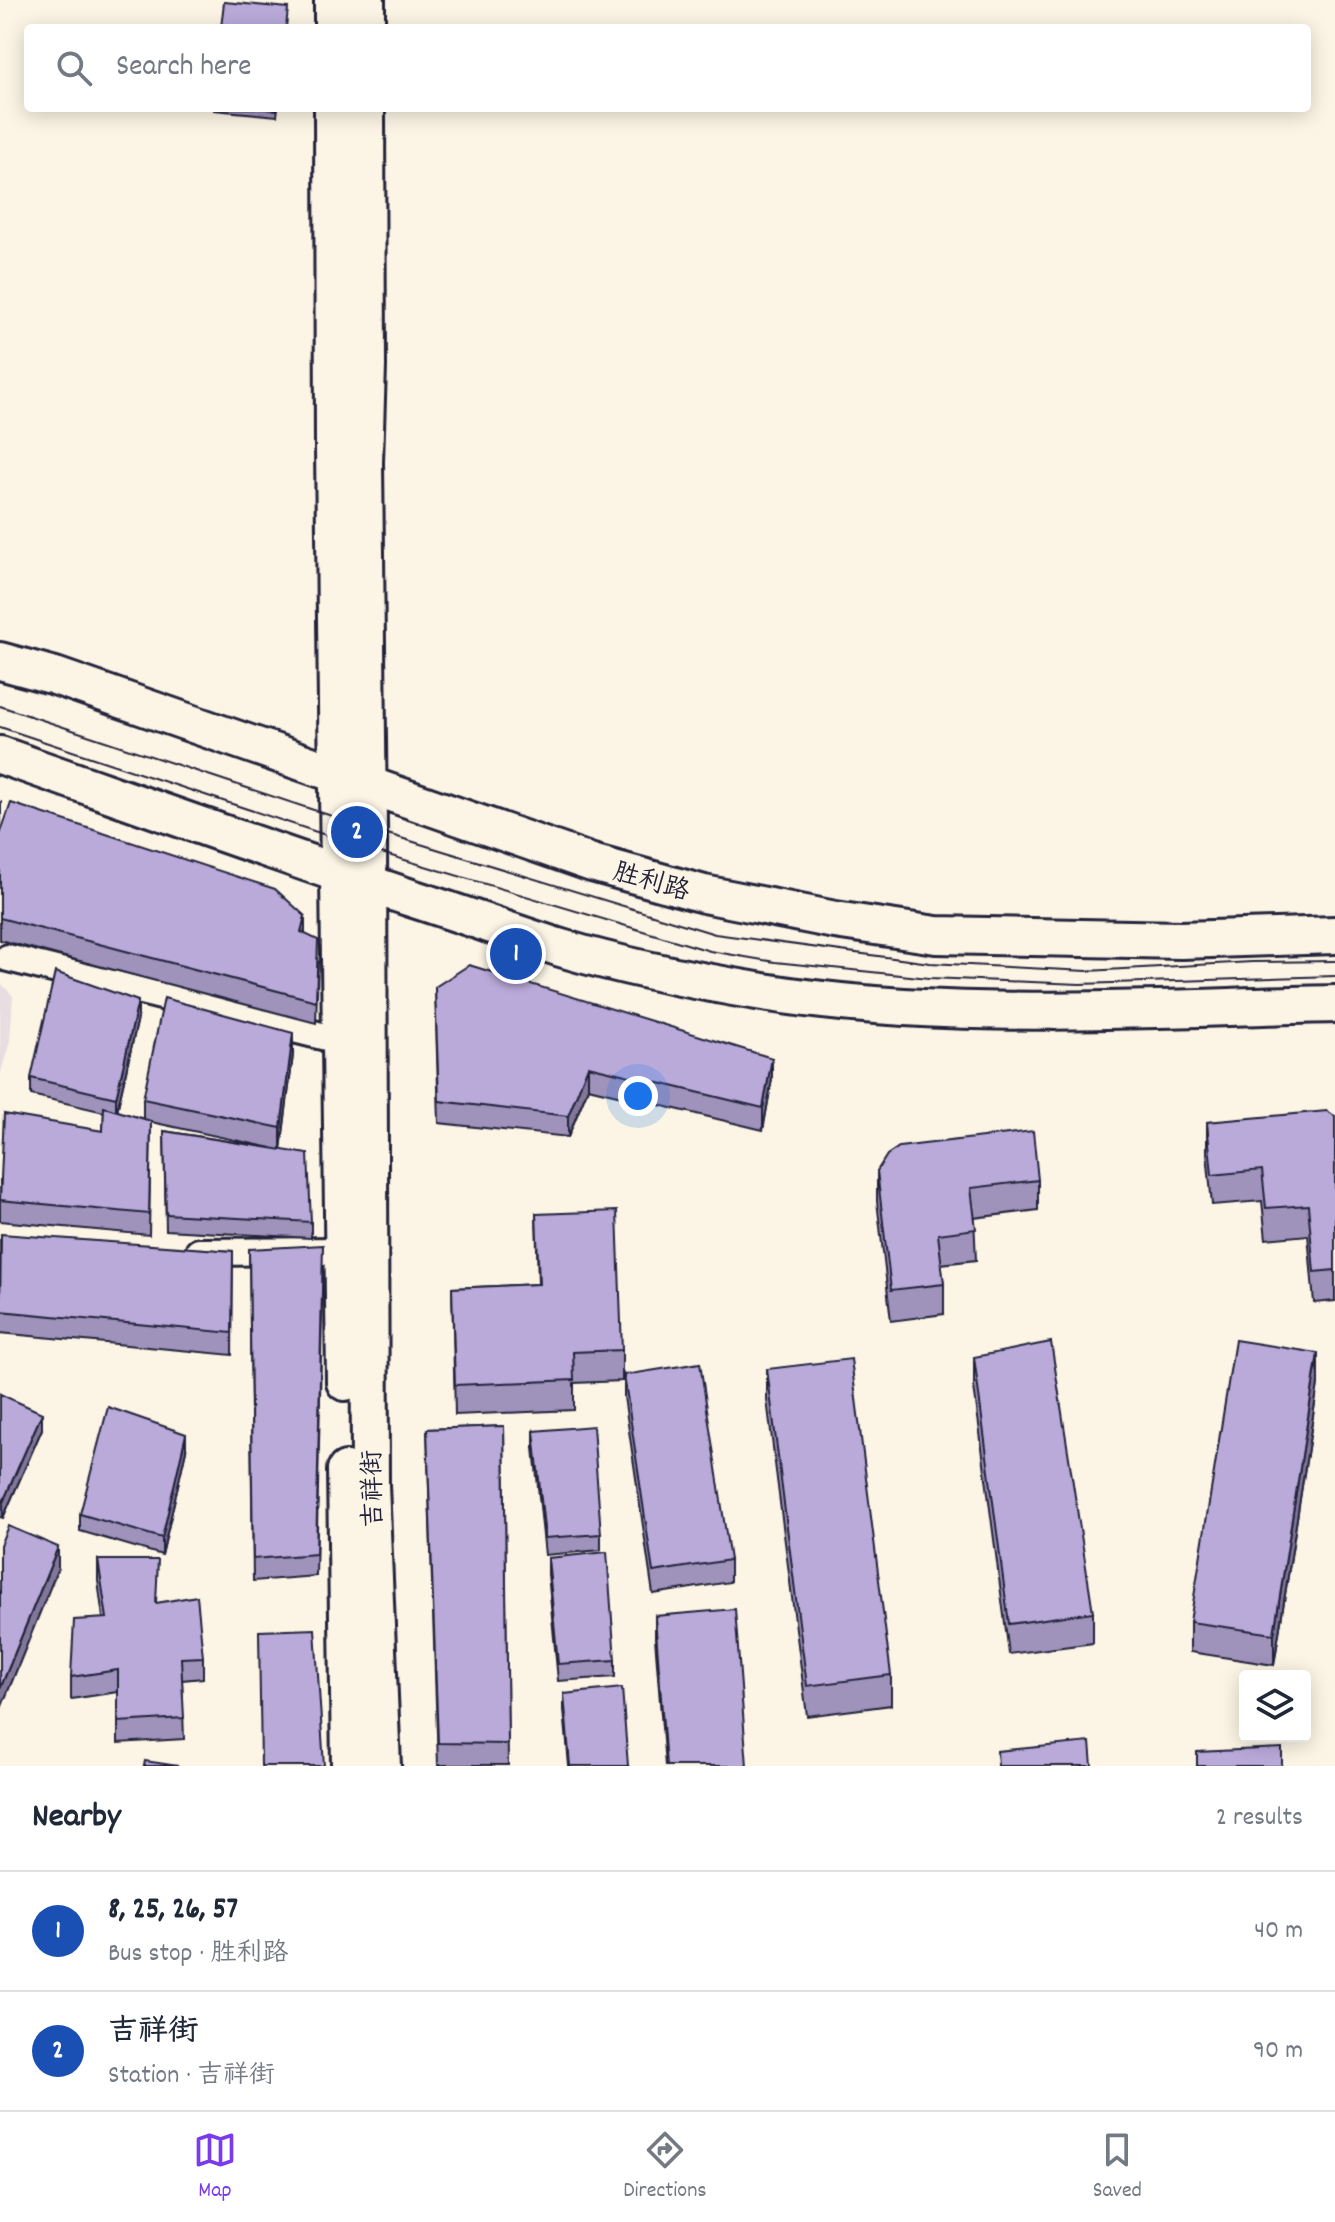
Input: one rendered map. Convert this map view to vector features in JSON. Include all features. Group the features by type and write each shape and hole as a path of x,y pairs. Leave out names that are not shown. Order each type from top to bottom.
{"main road":[{"path":"333,0 333,24"},
{"path":"366,0 366,24"},
{"name":"吉祥街","path":"333,112 370,1485 382,1766"},
{"name":"吉祥街","path":"352,780 367,366 366,112"},
{"name":"胜利路","path":"0,661 55,676 592,863 704,894 835,920 936,935 1181,940 1335,935"},
{"path":"0,755 564,949 656,972 779,994 950,1010 1051,1011 1335,1004"},
{"name":"吉祥街","path":"350,1766 342,1041 354,879"}],"street":[{"path":"8,958 342,1041"},
{"path":"175,1251 344,1251"}],"shaded area":[{"path":"0,982 13,996 10,1041 0,1076"}],"building":[{"path":"224,2 288,8 286,24 221,24"},
{"path":"11,803 275,889 305,916 301,932 318,940 316,1001 0,918 0,835"},
{"path":"469,965 772,1058 763,1108 588,1066 568,1116 439,1101 435,987"},
{"path":"55,972 138,1001 116,1098 31,1078"},
{"path":"164,998 293,1033 281,1128 143,1099"},
{"path":"104,1107 151,1121 149,1214 0,1200 4,1114 103,1131"},
{"path":"1327,1111 1335,1116 1335,1270 1314,1272 1308,1205 1266,1208 1262,1170 1212,1175 1207,1122"},
{"path":"164,1131 308,1154 311,1222 166,1214"},
{"path":"1033,1131 1038,1180 971,1188 976,1229 938,1234 944,1284 891,1290 877,1171 887,1155 899,1147"},
{"path":"617,1211 622,1350 573,1352 574,1380 455,1385 452,1288 539,1284 536,1214"},
{"path":"1,1234 233,1251 232,1333 0,1311"},
{"path":"323,1245 316,1554 253,1559 249,1249"},
{"path":"1235,1340 1318,1353 1274,1634 1190,1622"},
{"path":"1051,1342 1093,1612 1009,1624 974,1357"},
{"path":"851,1359 891,1675 807,1686 767,1369"},
{"path":"700,1363 730,1560 653,1572 624,1375"},
{"path":"0,1394 42,1413 3,1502 0,1500"},
{"path":"108,1407 186,1434 162,1538 80,1514"},
{"path":"504,1426 508,1744 438,1743 427,1429"},
{"path":"593,1426 601,1534 545,1538 534,1431"},
{"path":"8,1526 58,1547 0,1689 0,1545"},
{"path":"607,1552 615,1660 558,1664 548,1558"},
{"path":"98,1560 158,1560 156,1603 197,1596 203,1657 181,1658 184,1718 118,1722 118,1670 71,1677 74,1620 107,1618"},
{"path":"735,1609 747,1766 666,1766 655,1616"},
{"path":"315,1629 324,1766 261,1766 259,1631"},
{"path":"622,1688 628,1766 570,1766 564,1694"},
{"path":"1090,1742 1092,1766 998,1766 997,1751"},
{"path":"1282,1748 1282,1766 1197,1766 1197,1752"},
{"path":"145,1761 178,1766 144,1766"}],"tram line":[{"path":"0,706 368,828 715,934 930,963 1087,971 1335,961"},
{"path":"0,727 368,849 710,951 775,962 929,978 1080,984 1335,976"}],"place":[{"name":"吉祥街","path":"357,832"},
{"name":"8, 25, 26, 57","path":"516,954"}]}
